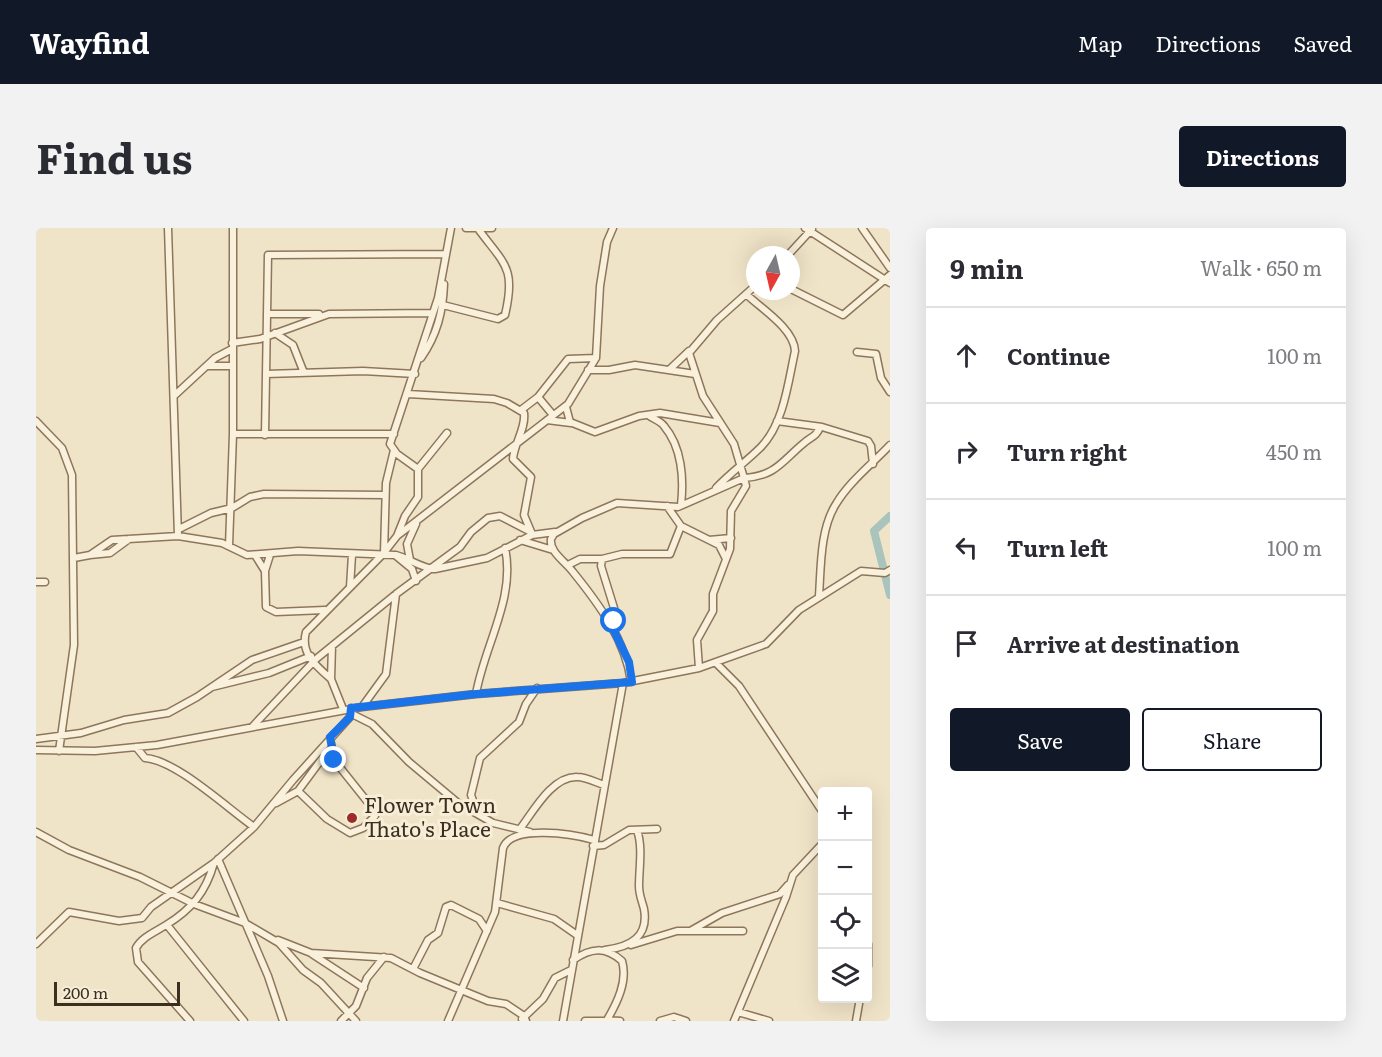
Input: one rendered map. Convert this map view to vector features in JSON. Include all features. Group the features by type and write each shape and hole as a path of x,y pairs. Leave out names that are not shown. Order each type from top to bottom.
{"street":[{"path":"168,228 179,533"},
{"path":"229,546 233,434 233,228"},
{"path":"418,469 394,450 390,444 415,374 433,313 451,230 457,228"},
{"path":"466,228 479,230 492,228"},
{"path":"397,536 566,407 596,358 600,286 608,242 613,228"},
{"path":"862,228 890,268"},
{"path":"796,246 810,229 889,279 843,315 800,294"},
{"path":"444,305 498,319 504,315 510,278 499,254 479,230"},
{"path":"265,435 269,255 446,255"},
{"path":"419,361 437,331 444,305 444,268"},
{"path":"669,370 690,351 717,320 746,296"},
{"path":"713,490 762,446 777,421 792,371 794,343 779,324 753,300"},
{"path":"267,314 433,313"},
{"path":"175,395 215,358 232,346 260,339 329,314"},
{"path":"275,333 292,345 304,373"},
{"path":"690,351 690,364 703,396 734,444 742,465 746,486 730,511 731,538 726,561 713,594 713,610 697,640 699,668"},
{"path":"857,352 876,354 881,378 890,392"},
{"path":"521,410 538,397 552,375 568,359 596,358"},
{"path":"588,370 609,370 635,365 695,374"},
{"path":"208,366 232,366"},
{"path":"266,374 415,374"},
{"path":"408,394 494,399 521,410 525,417 513,447 514,462 531,477 524,515 532,534"},
{"path":"538,397 553,415"},
{"path":"566,407 567,418 572,423"},
{"path":"547,420 572,423 599,432 648,415 671,414 700,422 720,423"},
{"path":"648,415 662,422 672,439 683,477 681,505"},
{"path":"36,421 62,448 69,462 74,558 74,645 59,751"},
{"path":"777,421 820,427 868,441 871,446 873,464"},
{"path":"90,555 108,542 179,533 222,543 241,554 270,555 298,552 384,554 410,559 429,569 487,558 532,534 558,531 617,503 681,505 744,478 766,474 777,468 816,435 820,427"},
{"path":"331,679 311,660 304,642 310,626 384,554 397,536 405,516 418,497 418,469 447,433"},
{"path":"233,434 394,434"},
{"path":"819,596 824,544 830,515 840,498 890,445"},
{"path":"384,554 386,495 394,450"},
{"path":"179,533 211,513 232,508 250,497 264,494 386,495"},
{"path":"666,506 681,526 719,545 726,561"},
{"path":"211,687 311,660 460,547 471,532 488,518 500,516 532,534"},
{"path":"416,581 410,559 409,537 420,518"},
{"path":"568,565 580,559 602,559 622,554 670,554 681,526"},
{"path":"558,531 550,541 553,550 592,594 629,662 632,682"},
{"path":"74,558 110,553 129,538"},
{"path":"708,540 731,538"},
{"path":"520,540 553,550"},
{"path":"476,694 480,667 507,584 508,562 505,548"},
{"path":"255,555 265,571"},
{"path":"270,555 265,571 266,607 276,612 326,610"},
{"path":"350,588 352,555"},
{"path":"395,555 412,569"},
{"path":"602,559 601,566 605,583 614,608 615,633"},
{"path":"36,944 69,912 104,920 134,921 142,918 151,907 216,861 254,827 351,711 362,707 476,694 632,682 699,668 765,644 800,610 861,571 885,573 890,570"},
{"path":"36,582 45,582"},
{"path":"362,707 386,674 396,594"},
{"path":"301,612 310,626"},
{"path":"36,739 168,713 252,660 304,642"},
{"path":"332,646 331,679 343,709"},
{"path":"253,726 311,660"},
{"path":"716,663 739,686 818,801"},
{"path":"563,1021 623,683"},
{"path":"478,815 471,795 480,758 519,722 526,704 537,688"},
{"path":"36,750 136,747 343,709 351,711 372,724 415,767 478,815 494,823 536,833"},
{"path":"298,791 327,819 346,831 354,833 363,828 375,813 334,760 330,737"},
{"path":"136,747 145,758 159,760 182,772 254,827"},
{"path":"315,755 334,760"},
{"path":"275,803 298,791 324,756"},
{"path":"520,829 549,792 564,780 578,777 604,785"},
{"path":"448,1021 497,903 504,845 521,834 536,833 577,836 604,845 629,830 657,829"},
{"path":"627,945 637,939 645,923 639,896 641,864 637,830"},
{"path":"36,832 69,850 101,860 194,904 245,922 279,943 303,970 321,983 348,1015 356,1021"},
{"path":"734,1021 786,897 794,872 818,848"},
{"path":"190,1021 136,958 137,945 194,904 208,883 216,861"},
{"path":"216,861 268,976 283,1021"},
{"path":"692,930 722,913 780,894 789,884"},
{"path":"497,903 554,919 577,935"},
{"path":"413,969 428,940 438,933 446,907 451,906 480,919 487,931"},
{"path":"167,925 244,1021"},
{"path":"573,960 594,949 605,950 677,931 743,932"},
{"path":"269,937 311,953 364,988"},
{"path":"605,950 622,961 624,975 615,1007 607,1020"},
{"path":"311,953 391,958 488,1001 506,1004 524,1019 538,1005 555,978 571,970"},
{"path":"341,1021 360,999 364,988 384,957"},
{"path":"856,1021 859,1003"},
{"path":"738,1012 768,1021"},
{"path":"660,1021 674,1017 686,1021"},
{"path":"585,1021 620,1021"}],"waterway":[{"path":"890,516 874,531 890,595"}],"place":[{"name":"Flower Town Thato's Place","path":"352,818"}],"route":[{"path":"334,760 330,737 350,717 351,708 537,688 632,682 629,662 615,633 614,621"}]}
